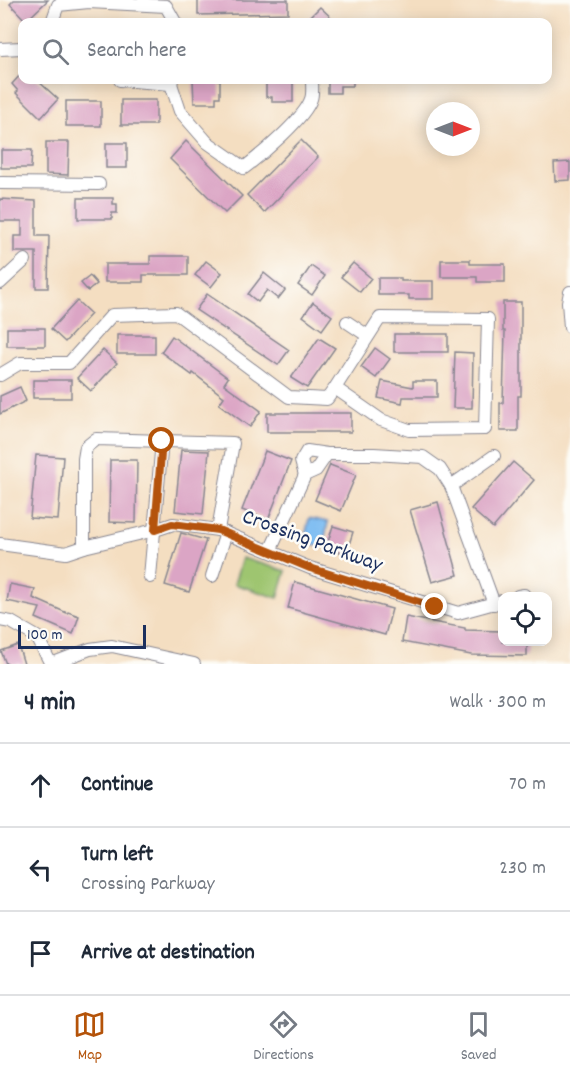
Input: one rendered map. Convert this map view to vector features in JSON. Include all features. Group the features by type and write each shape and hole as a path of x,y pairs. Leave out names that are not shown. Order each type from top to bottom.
{"street":[{"path":"53,18 58,5 89,2 166,6 173,18"},
{"path":"0,49 18,48"},
{"path":"173,84 180,111 207,142 244,168 270,147 298,118 311,99 312,84"},
{"path":"0,183 99,184"},
{"path":"0,283 25,260"},
{"path":"570,292 568,303 570,327"},
{"path":"0,375 20,363 69,363 112,315 176,313 289,397 327,399 380,318 488,319 485,429 410,430 381,420 335,388"},
{"path":"347,322 368,336"},
{"path":"84,547 84,459 86,447 96,440 233,443 222,531 212,576"},
{"path":"150,577 162,441"},
{"path":"270,551 305,475 302,461 307,451 327,454 423,457 440,469 451,486 498,603"},
{"path":"305,475 316,470 327,454"},
{"path":"451,486 494,456"},
{"name":"Crossing Parkway","path":"0,544 66,553 172,524 222,531 310,568 458,613 498,603"},
{"path":"0,620 11,622 37,637 51,664 90,649 112,646 194,664"}],"green space":[{"path":"242,558 286,571 278,598 234,584"}],"water":[{"path":"309,518 328,522 323,547 304,542"}],"building":[{"path":"14,0 48,0 29,18 23,18 10,4"},
{"path":"198,0 288,0 288,13 198,15"},
{"path":"320,7 332,18 309,18"},
{"path":"18,77 18,84 41,84 58,99 41,118 16,93 18,91 12,84"},
{"path":"193,84 220,84 220,97 216,97 216,103 194,103"},
{"path":"266,84 293,84 293,102 272,102 272,97 266,97"},
{"path":"328,84 353,84 353,86 340,86 340,93 328,93"},
{"path":"121,100 156,100 156,125 121,125"},
{"path":"66,101 101,101 101,126 66,126"},
{"path":"301,140 318,157 264,213 247,195"},
{"path":"186,141 242,196 225,213 170,159"},
{"path":"46,142 69,142 68,175 46,174"},
{"path":"106,143 127,143 127,168 106,168"},
{"path":"1,150 32,150 31,168 1,168"},
{"path":"570,162 570,180 555,181 554,163"},
{"path":"78,198 113,198 113,204 117,204 117,213 112,213 112,219 78,219"},
{"path":"0,199 36,201 36,236 49,236 48,288 36,288 36,252 14,252 14,236 22,236 22,221 0,221"},
{"path":"150,256 188,256 188,275 143,275 143,282 105,282 105,264 150,264"},
{"path":"441,260 470,260 470,264 505,264 505,282 477,282 477,277 441,277"},
{"path":"206,261 222,273 211,287 195,275"},
{"path":"353,263 371,278 360,292 341,277"},
{"path":"311,266 325,276 312,295 298,285"},
{"path":"264,273 285,290 278,299 267,290 258,302 248,294"},
{"path":"90,276 97,284 88,291 81,283"},
{"path":"378,278 433,281 433,299 409,299 409,295 378,295"},
{"path":"207,294 289,350 278,365 196,310"},
{"path":"77,301 91,314 65,342 51,329"},
{"path":"313,302 332,316 322,330 303,316"},
{"path":"503,302 521,302 521,396 518,396 518,431 500,431 505,331 503,331"},
{"path":"7,328 45,328 45,346 7,346"},
{"path":"394,334 448,334 448,352 394,352"},
{"path":"117,335 155,335 155,354 117,354"},
{"path":"172,336 228,378 224,384 261,411 250,427 219,404 224,397 161,352"},
{"path":"319,338 335,348 307,388 291,378"},
{"path":"375,348 390,359 376,378 361,367"},
{"path":"103,350 117,363 91,391 77,378"},
{"path":"455,352 473,353 472,408 453,408"},
{"path":"33,380 71,380 71,398 33,398"},
{"path":"382,381 413,387 413,381 437,381 437,397 403,397 402,403 378,398"},
{"path":"20,387 26,401 0,414 0,396"},
{"path":"267,413 351,413 351,432 267,432"},
{"path":"181,450 209,451 203,514 175,511"},
{"path":"265,451 291,461 268,520 242,510"},
{"path":"36,455 63,457 58,520 30,518"},
{"path":"110,460 137,460 136,523 109,522"},
{"path":"513,462 534,480 493,528 471,509"},
{"path":"330,465 356,475 341,511 315,500"},
{"path":"438,502 458,575 432,582 410,510"},
{"path":"333,526 353,532 346,554 326,548"},
{"path":"181,533 206,540 189,592 165,585"},
{"path":"295,582 392,609 385,635 288,608"},
{"path":"10,584 35,589 33,598 79,616 73,634 36,618 40,608 7,601"},
{"path":"406,617 465,628 465,630 498,631 498,646 527,646 527,656 471,655 402,642"},
{"path":"18,645 24,664 6,664 1,651"}],"route":[{"path":"162,441 155,530 172,524 218,530 310,568 435,607"}]}
